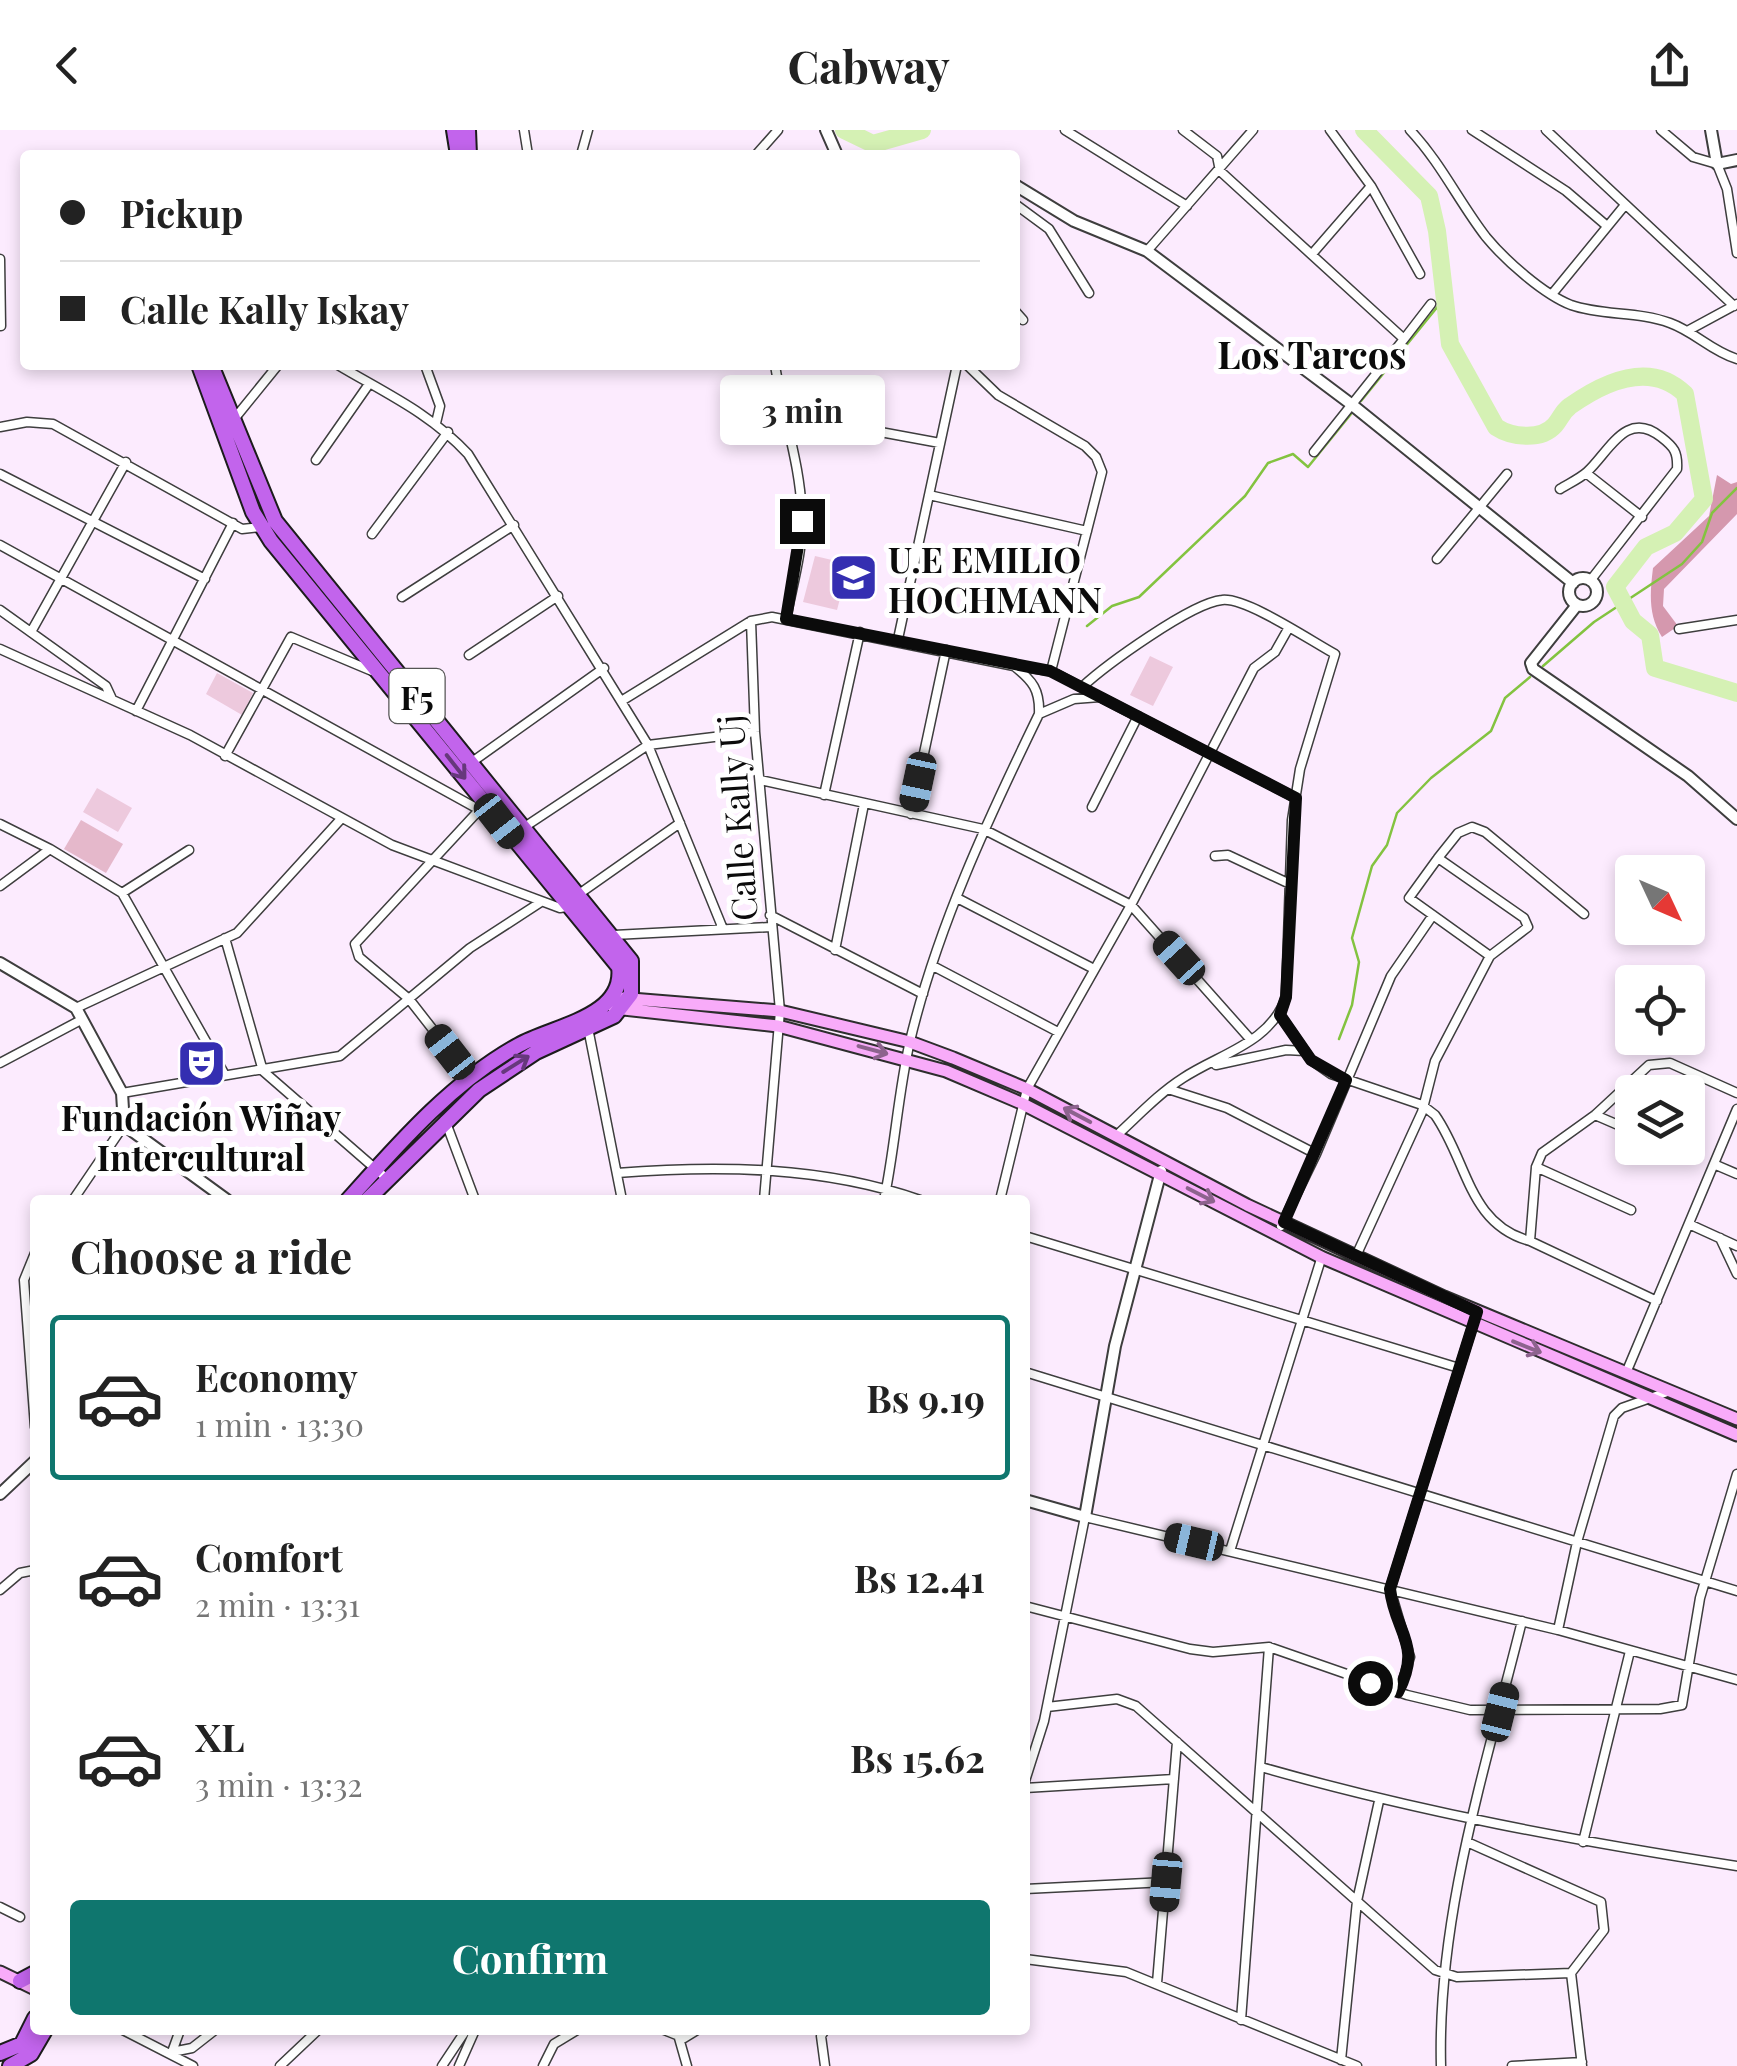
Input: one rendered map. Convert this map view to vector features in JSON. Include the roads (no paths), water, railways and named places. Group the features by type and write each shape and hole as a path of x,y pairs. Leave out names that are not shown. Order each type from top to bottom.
{"highway":[{"name":"F5","path":"201,370 268,524 376,658 472,762 609,940 619,967 618,1004"},
{"name":"F5","path":"213,370 268,524"},
{"name":"F5","path":"376,658 381,675 482,807 577,899"},
{"path":"369,1195 381,1174 521,1044 586,1023 618,1004"},
{"path":"354,1195 445,1119 475,1084"},
{"path":"20,1981 30,1976"},
{"path":"26,2049 30,2035"},
{"path":"12,2066 40,2035"},
{"path":"0,2053 26,2049"}],"main road":[{"path":"618,1004 780,1011 910,1042 1027,1089 1116,1136 1275,1234 1321,1257 1626,1372 1737,1419"},
{"path":"618,1004 778,1026 907,1059 1021,1103 1107,1148 1163,1167 1356,1256 1475,1318 1737,1435"},
{"path":"0,1972 30,1986"}],"street":[{"path":"760,150 778,130"},
{"path":"1065,130 1187,206"},
{"path":"1184,130 1216,156 1220,170 1404,339"},
{"path":"1147,251 1253,130"},
{"path":"1330,130 1371,186 1420,274"},
{"path":"1410,130 1440,164 1487,238 1553,294 1570,304 1626,311 1689,330 1711,348 1737,359"},
{"path":"1472,130 1566,190 1607,226"},
{"path":"1546,130 1736,305 1689,330"},
{"path":"1554,138 1562,130"},
{"path":"1661,130 1693,157 1718,164 1737,160"},
{"path":"1710,130 1727,189 1737,252"},
{"path":"1312,254 1371,186"},
{"path":"1020,189 1074,221 1147,251 1352,404 1573,582 1590,580 1642,517 1677,469 1674,447 1650,429 1622,431 1586,473 1560,489"},
{"path":"1553,294 1625,205"},
{"path":"1020,208 1049,228 1090,292"},
{"path":"0,260 0,328"},
{"path":"1314,452 1431,304"},
{"path":"1020,317 1023,320"},
{"path":"232,421 274,370"},
{"path":"346,370 436,423 468,454 604,668 648,745 723,930"},
{"path":"427,370 440,406 436,423"},
{"path":"776,370 793,438 802,521 786,619"},
{"path":"898,639 956,370"},
{"path":"972,370 998,395 1096,457 1102,472 1050,671"},
{"path":"316,460 369,384"},
{"path":"784,414 940,444"},
{"path":"0,427 27,422 53,424 248,531 268,524"},
{"path":"372,534 448,432"},
{"path":"31,632 126,462"},
{"path":"1586,473 1642,517"},
{"path":"0,474 205,579"},
{"path":"1437,559 1507,474"},
{"path":"929,495 1087,531"},
{"path":"136,711 233,523"},
{"path":"402,597 514,525"},
{"path":"0,545 176,639 260,690 482,807 355,944 359,956 409,998 475,1084"},
{"path":"1590,580 1595,599 1577,605 1531,663 1532,670 1688,776 1737,819"},
{"path":"1573,582 1569,595 1577,605"},
{"path":"469,656 558,596"},
{"path":"1082,687 1124,650 1220,600 1239,603 1335,654 1296,798 1286,997 1280,1015 1251,1040 1168,1090 1107,1148"},
{"path":"0,610 106,686 113,700"},
{"path":"623,700 751,621 786,619 1050,671 1296,798"},
{"path":"1679,629 1737,620"},
{"name":"Calle Kally Uj","path":"751,621 755,732 780,1011 764,1195"},
{"path":"1001,1195 1027,1089 1132,904 1254,668 1275,652 1288,629"},
{"path":"824,796 860,632"},
{"path":"225,756 291,638 381,675"},
{"path":"0,648 190,735 340,820 434,861 560,908 680,823"},
{"path":"912,814 946,650"},
{"path":"885,1195 910,1042 923,994 984,829 1039,714 1040,694 1032,680 1014,666"},
{"path":"472,762 604,668"},
{"path":"1039,714 1074,699 1100,696"},
{"path":"1092,807 1138,716"},
{"path":"524,828 648,745 755,732"},
{"path":"760,780 984,829 1132,904 1251,1040"},
{"path":"835,950 864,804"},
{"path":"0,1063 164,964 237,932 340,820"},
{"path":"1,826 50,850 122,894 225,1075"},
{"path":"1490,956 1409,898 1458,833 1472,827 1485,832 1584,914"},
{"path":"0,886 50,850"},
{"path":"122,894 189,850"},
{"path":"1214,856 1228,855 1290,884"},
{"path":"1356,1256 1422,1106 1436,1061 1490,956 1528,926 1524,918 1438,858"},
{"path":"957,898 1094,968"},
{"path":"122,1093 340,1056 470,948 542,902"},
{"path":"1275,1234 1316,1154 1391,976 1433,915"},
{"path":"770,916 923,994"},
{"path":"609,940 771,927"},
{"path":"225,938 264,1071 381,1174"},
{"path":"0,963 79,1014 122,1093 124,1125 76,1195"},
{"path":"933,966 1058,1032"},
{"path":"1280,1015 1321,1068 1422,1106 1439,1120 1486,1216 1504,1234 1530,1241 1657,1300"},
{"path":"586,1023 621,1195"},
{"path":"1202,1068 1286,1050 1305,1051"},
{"path":"1530,1241 1536,1167 1548,1145 1595,1115 1648,1064 1660,1061 1737,1093"},
{"path":"1168,1090 1227,1108 1316,1154"},
{"path":"1626,1372 1737,1110"},
{"path":"1595,1115 1615,1124"},
{"path":"445,1119 472,1195"},
{"path":"124,1125 220,1195"},
{"path":"1716,1165 1737,1174"},
{"path":"1030,1766 1047,1707 1107,1395 1163,1167"},
{"path":"1536,1167 1631,1210"},
{"path":"617,1173 689,1168 766,1171 886,1188 906,1195"},
{"path":"1691,1225 1737,1246"},
{"path":"1030,1238 1459,1368"},
{"path":"1720,1238 1737,1274"},
{"path":"1230,1551 1328,1243"},
{"path":"30,1266 24,1280 30,1360"},
{"path":"1398,1692 1409,1672 1410,1657 1406,1630 1390,1589 1475,1318"},
{"path":"1030,1373 1737,1591"},
{"path":"1558,1630 1577,1542 1614,1416 1622,1408 1670,1391"},
{"path":"0,1494 30,1466"},
{"path":"1030,1607 1190,1649 1268,1647 1398,1692 1470,1710 1615,1711 1682,1705 1692,1667 1704,1581 1737,1474"},
{"path":"1030,1501 1558,1630 1737,1680"},
{"path":"0,1590 20,1573 30,1571"},
{"path":"1440,2066 1444,1975 1467,1842 1522,1622"},
{"path":"1241,2020 1268,1647"},
{"path":"1583,1842 1630,1651"},
{"path":"1047,1707 1117,1700 1136,1706 1444,1975 1572,1973"},
{"path":"1158,1983 1177,1742"},
{"path":"1261,1767 1379,1801 1472,1821 1737,1866"},
{"path":"1030,1784 1174,1779"},
{"path":"1341,2060 1357,1901 1379,1801"},
{"path":"1467,1842 1601,1902 1604,1930 1572,1973 1582,2064 1512,2066"},
{"path":"1030,1889 1166,1882"},
{"path":"0,1906 20,1917"},
{"path":"1030,1960 1126,1972 1357,2066"},
{"path":"134,2035 193,2066"},
{"path":"172,2052 178,2035"},
{"path":"172,2052 192,2048 209,2035"},
{"path":"280,2066 313,2035"},
{"path":"442,2066 463,2035"},
{"path":"459,2066 473,2035"},
{"path":"543,2066 554,2044 569,2035"},
{"path":"673,2035 679,2038 688,2066"},
{"path":"679,2038 685,2035"},
{"path":"823,2035 826,2066"}],"waterway":[{"path":"844,130 873,144 922,130"},
{"path":"1364,130 1429,196 1437,231 1450,344 1496,427 1518,435 1542,433 1583,397 1627,378 1657,378 1685,394 1704,499 1675,533 1646,547 1615,587 1633,621 1650,635 1655,668 1737,693"},
{"path":"1361,401 1443,300"},
{"path":"1087,626 1112,606 1139,597 1245,496 1268,463 1293,454 1308,467 1351,414"},
{"path":"1543,666 1594,622 1682,564 1702,542 1712,513 1737,488"},
{"path":"1339,1039 1352,1005 1359,962 1352,938 1372,866 1387,845 1397,813 1431,778 1491,731 1505,698 1530,677"}],"place":[{"name":"U.E EMILIO HOCHMANN","path":"853,578"},
{"name":"Fundación Wiñay Intercultural","path":"201,1064"}],"district":[{"name":"Los Tarcos","path":"1312,353"}]}
